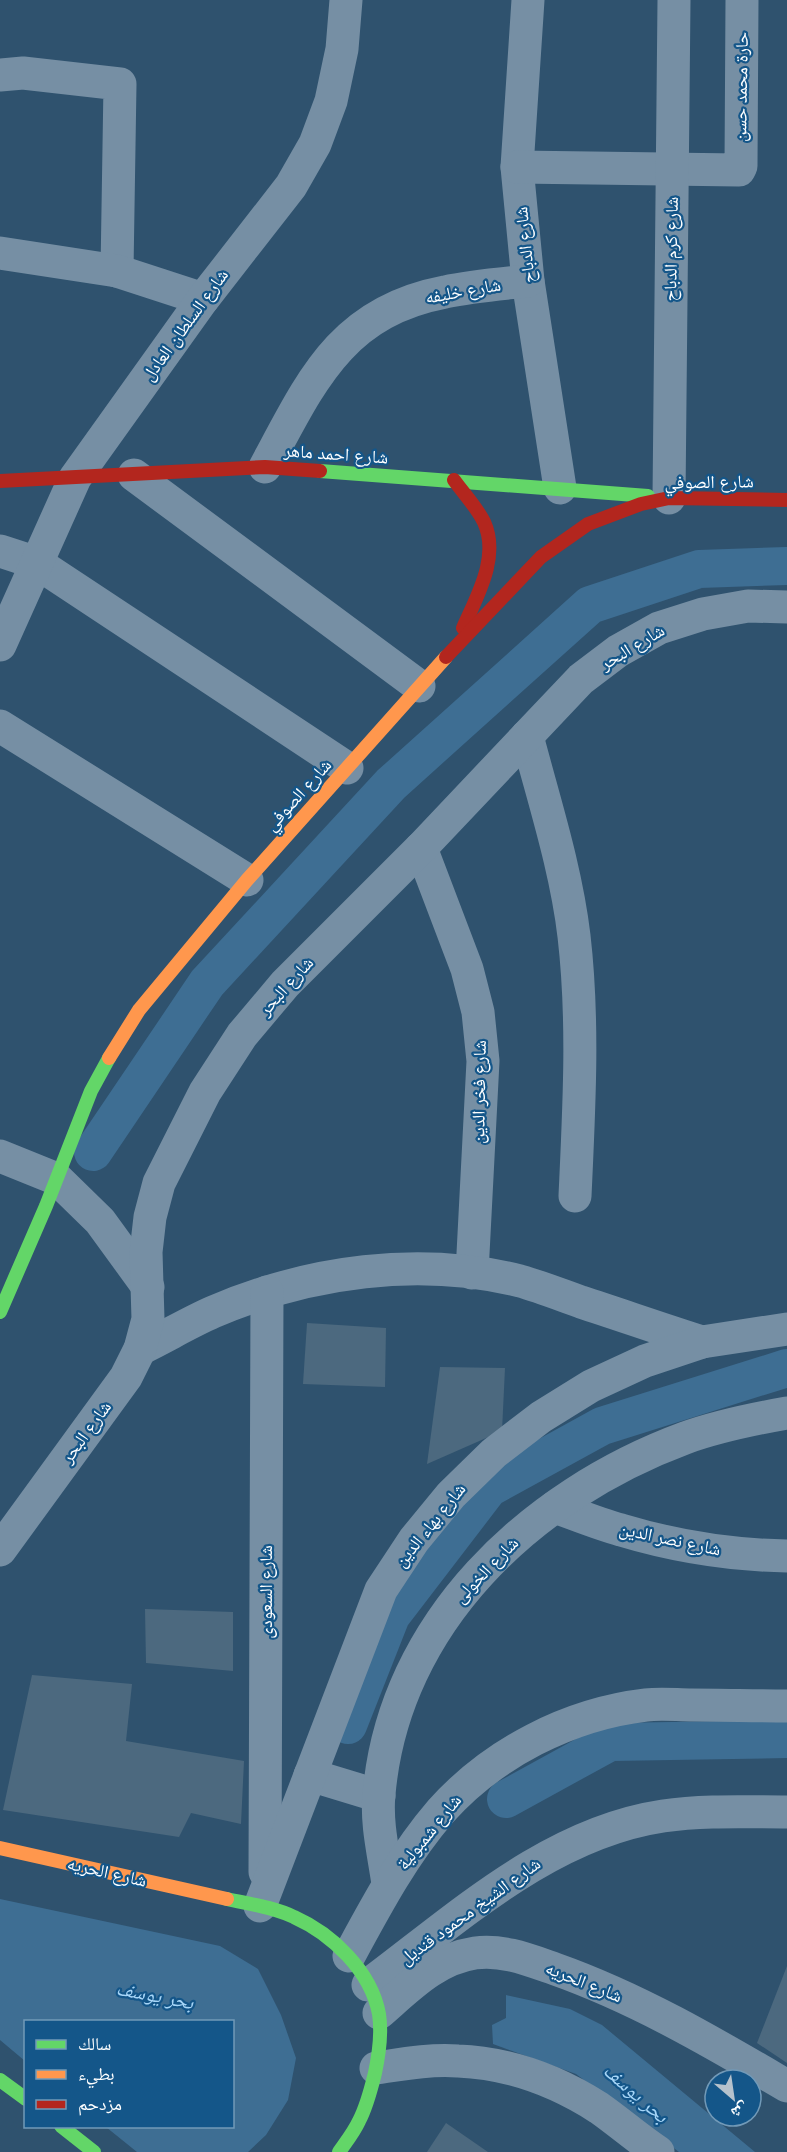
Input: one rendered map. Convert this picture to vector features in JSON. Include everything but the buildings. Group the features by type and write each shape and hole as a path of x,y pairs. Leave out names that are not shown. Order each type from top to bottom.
{"street":[{"name":"شارع السلطان العادل","path":"0,645 75,478 203,299 291,186 315,144 331,101 342,49 346,0"},
{"name":"شارع الدباح","path":"528,0 517,167 528,281 560,488"},
{"name":"شارع كرم الدباح","path":"669,498 674,0"},
{"name":"حارة محمد حسن","path":"672,170 735,171 741,166 742,0"},
{"path":"0,75 24,73 120,84 117,271"},
{"path":"517,167 672,170"},
{"path":"0,253 117,271 203,299"},
{"name":"شارع خليفه","path":"265,467 309,384 332,354 361,328 387,311 416,299 445,292 528,281"},
{"name":"شارع احمد ماهر","path":"0,481 134,476 265,467 669,498"},
{"path":"134,476 419,686"},
{"path":"454,480 487,530 489,551 486,572 456,646"},
{"name":"شارع الصوفي","path":"0,1312 57,1179 91,1091 121,1036 146,1002 247,880 419,686 520,577 541,556 563,539 588,524 641,504 669,498 787,500"},
{"path":"0,551 38,563 347,768"},
{"name":"شارع البحر","path":"0,1551 126,1377 140,1349 148,1318 146,1252 150,1217 159,1184 205,1092 242,1035 285,984 421,848 582,679 618,651 659,628 703,614 748,606 787,607"},
{"path":"0,726 247,880"},
{"path":"527,736 561,865 573,934 580,1003 575,1196"},
{"name":"شارع فخر الدين","path":"421,848 467,969 478,1012 483,1061 472,1273"},
{"path":"0,1156 57,1179 100,1221 148,1287"},
{"path":"140,1349 213,1312 267,1292 318,1278 369,1271 420,1269 472,1273 520,1281 702,1342"},
{"name":"شارع السعودى","path":"263,1900 267,1292"},
{"name":"شارع بهاء الدين","path":"263,1900 381,1590 414,1540 452,1495 494,1453 541,1417 591,1386 645,1361 702,1342 787,1329"},
{"name":"شارع الخولى","path":"388,1884 379,1825 379,1796 384,1755 397,1706 423,1648 458,1596 491,1560 555,1508 630,1461 686,1437 745,1420 787,1413"},
{"name":"شارع نصر الدين","path":"555,1508 622,1531 691,1546 761,1556 787,1556"},
{"name":"شارع شمبولية","path":"349,1956 388,1884 442,1811 476,1778 514,1750 556,1728 601,1713 648,1704 787,1706"},
{"path":"310,1775 379,1796"},
{"name":"شارع الشيخ محمود قنديل","path":"374,1999 537,1861 597,1833 663,1816 729,1812 787,1812"},
{"name":"شارع الحريه","path":"0,1848 263,1900 323,1933 349,1956 374,1999 422,1976 447,1960 476,1953 505,1953 589,1981 694,2031 787,2086"},
{"path":"339,2152 360,2119 376,2068 380,2040 374,1999"},
{"path":"376,2068 419,2062 457,2061 496,2065 532,2075 568,2090 593,2105 658,2152"},
{"path":"0,2080 24,2098"},
{"path":"62,2128 94,2152"}],"water":[{"name":"بحر يوسف","path":"0,1899 220,1946 258,1969 281,2015 296,2058 288,2100 266,2135 248,2152 137,2152 107,2128 234,2128 234,2020 24,2020 24,2060 0,2040"},
{"name":"بحر يوسف","path":"506,1995 570,2009 602,2025 703,2109 703,2128 726,2128 755,2152 679,2152 576,2074 493,2044 492,2025 506,2018"}],"waterway":[{"path":"93,1152 207,983 391,784 590,605 699,569 787,566"},
{"path":"348,1725 391,1616 489,1488 602,1426 787,1368"},
{"path":"506,1799 610,1742 787,1739"}],"traffic: fast":[{"path":"320,471 648,496"},
{"path":"0,1312 46,1206 91,1091 109,1058"},
{"path":"227,1899 286,1914 322,1933 359,1969 375,1998 380,2029 375,2073 362,2115 339,2152"},
{"path":"0,2080 24,2098"},
{"path":"64,2128 94,2152"}],"traffic: slow":[{"path":"109,1058 139,1010 247,880 446,657"},
{"path":"0,1848 227,1899"}],"traffic: jam":[{"path":"0,481 265,467 320,471"},
{"path":"454,480 484,522 489,549 485,576 463,628"},
{"path":"446,657 541,557 588,524 641,504 669,498 787,500"}]}
